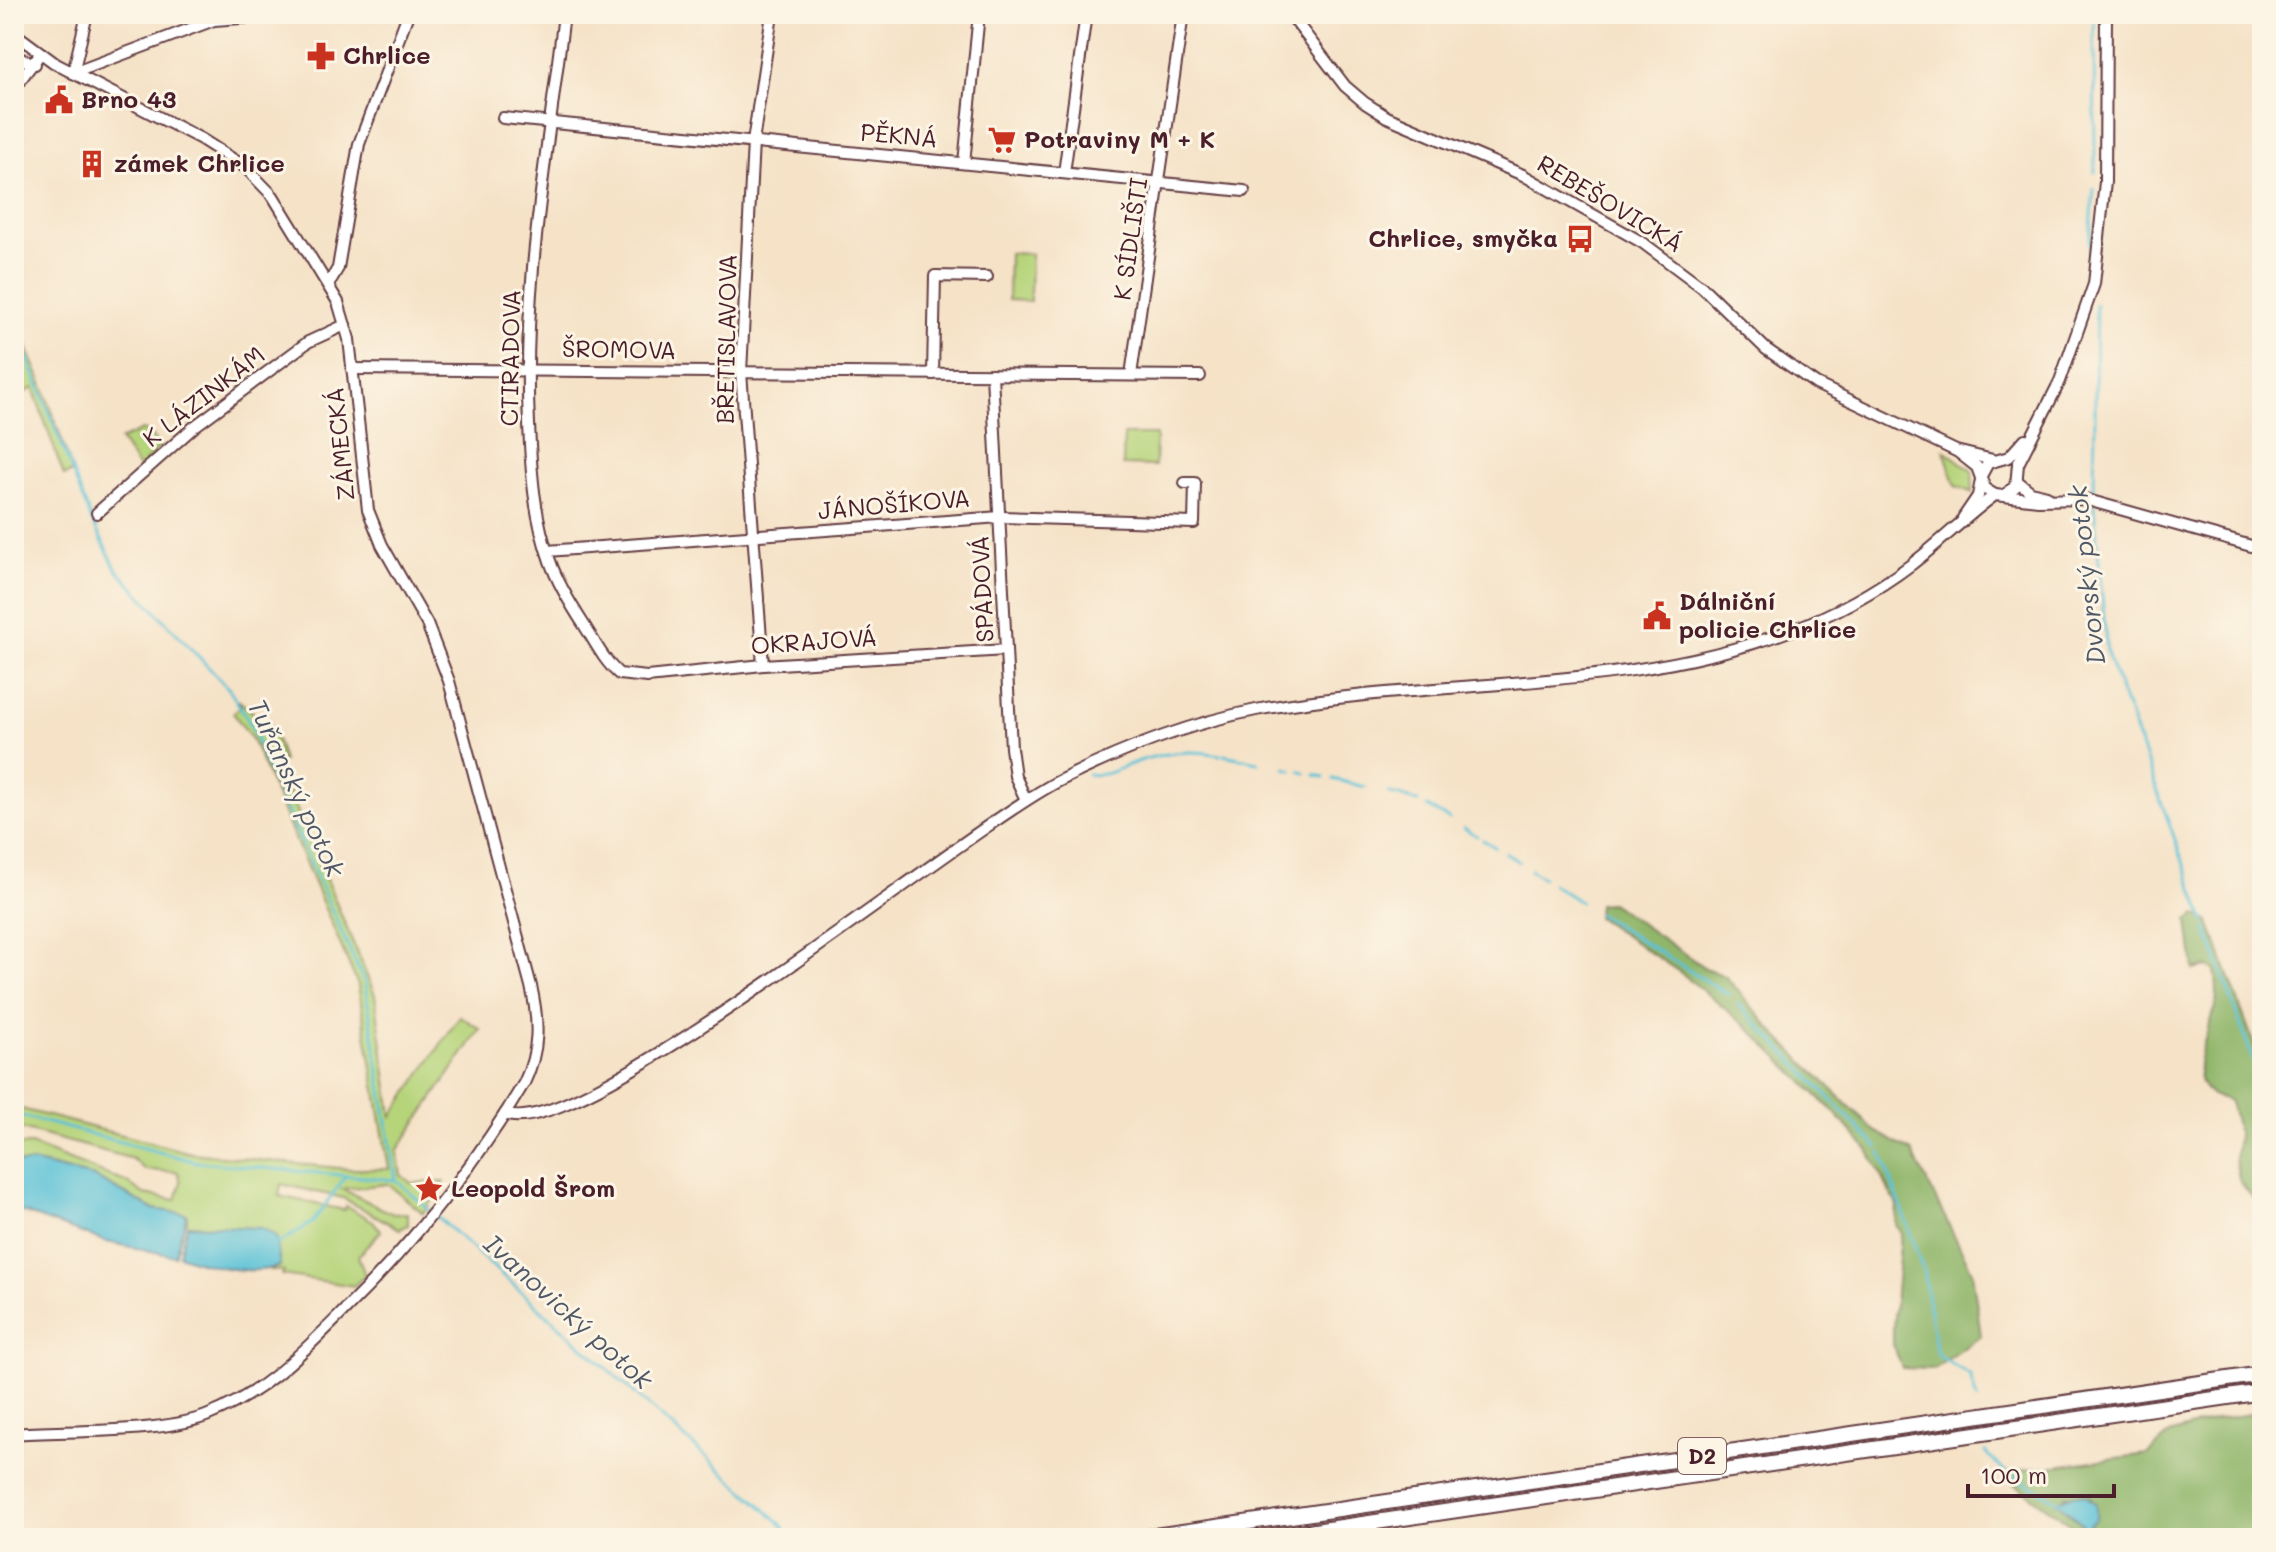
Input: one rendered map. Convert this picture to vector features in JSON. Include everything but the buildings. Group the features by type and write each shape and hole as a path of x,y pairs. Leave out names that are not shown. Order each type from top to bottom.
{"highway":[{"name":"D2","path":"1141,1538 2262,1374"},
{"name":"D2","path":"1267,1538 2262,1392"}],"street":[{"path":"73,73 87,14"},
{"path":"73,73 214,20 293,14"},
{"path":"328,285 338,268 359,144 408,14"},
{"name":"CTIRADOVA","path":"564,14 529,305 526,368 533,488 547,551 565,595 614,670 626,677"},
{"name":"BŘETISLAVOVA","path":"763,665 741,372 753,142 772,14"},
{"path":"964,163 979,14"},
{"path":"1064,173 1086,14"},
{"name":"K SÍDLIŠTI","path":"1131,375 1183,14"},
{"name":"REBEŠOVICKÁ","path":"1290,14 1345,86 1365,103 1387,117 1523,175 1583,205 1684,272 1766,349 1798,374 1956,451 1977,467 1981,478"},
{"path":"505,1114 516,1118 533,1115 582,1096 640,1067 1026,800 1128,748 1252,711 1344,698 1658,666 1749,645 1804,625 1868,593 1911,565 1957,526 2001,495 2018,477 2018,464 2070,356 2098,261 2105,182 2106,14"},
{"path":"14,33 37,59"},
{"path":"14,56 37,59"},
{"path":"14,88 37,59"},
{"name":"ZÁMECKÁ","path":"14,1434 166,1426 204,1417 243,1400 286,1368 385,1272 438,1210 505,1114 534,1061 538,1041 536,1011 449,681 427,624 382,545 368,510 345,325 328,285 273,196 245,167 201,139 73,73 37,59"},
{"name":"PĚKNÁ","path":"503,118 1244,191"},
{"path":"933,374 935,276 987,277"},
{"name":"K LÁZINKÁM","path":"97,513 195,426 308,342 345,325"},
{"name":"ŠROMOVA","path":"352,369 526,368 1200,376"},
{"name":"SPÁDOVÁ","path":"992,374 1013,770 1026,800"},
{"path":"1957,526 1978,496 1984,467 2011,455 2036,427"},
{"name":"REBEŠOVICKÁ","path":"1956,451 1997,459"},
{"path":"1997,459 2011,463 2031,492 2050,498"},
{"path":"1981,478 1985,489 2001,495 2032,500 2084,499 2262,549"},
{"name":"JÁNOŠÍKOVA","path":"547,551 1000,517 1194,523 1195,483 1185,483"},
{"name":"OKRAJOVÁ","path":"626,677 1006,650"}],"green space":[{"path":"1009,253 1031,254 1030,301 1008,300"},
{"path":"14,317 42,383 73,472 64,476 33,388 14,399"},
{"path":"142,430 148,432 160,447 139,468 120,440"},
{"path":"1124,435 1156,435 1155,466 1123,465"},
{"path":"1944,450 1972,471 1973,493 1956,486"},
{"path":"238,700 273,729 283,761 278,765 375,995 392,1116 460,1016 480,1029 397,1151 401,1175 411,1183 444,1182 423,1213 388,1184 342,1189 393,1214 408,1213 408,1225 400,1229 343,1198 281,1184 279,1196 344,1210 346,1206 373,1221 381,1231 358,1256 365,1275 354,1286 282,1275 284,1271 269,1270 280,1266 276,1236 187,1225 187,1215 153,1209 94,1177 36,1163 14,1163 14,1146 31,1145 128,1183 144,1194 176,1200 181,1182 178,1172 145,1170 133,1159 14,1127 14,1107 191,1153 349,1169 389,1169 358,985 252,739 233,713 241,706"},
{"path":"1611,903 1705,968 1725,976 1778,1037 1875,1131 1912,1152 1972,1271 1981,1336 1934,1369 1902,1368 1893,1344 1901,1233 1896,1225 1897,1205 1868,1150 1836,1114 1746,1026 1684,975 1597,917 1598,904"},
{"path":"2197,914 2209,922 2255,1047 2262,1055 2262,1222 2257,1203 2240,1182 2235,1160 2238,1135 2230,1101 2212,1095 2203,1087 2199,1077 2201,1052 2217,992 2215,971 2208,966 2194,970 2188,920"},
{"path":"2262,1412 2262,1538 2089,1538 2000,1473 2148,1454 2170,1434 2214,1420","holes":["2065,1496 2090,1497 2096,1504 2086,1527 2066,1511"]}],"water":[{"path":"14,1163 36,1163 94,1177 153,1209 187,1214 175,1256 107,1242 14,1209"},
{"path":"187,1225 262,1228 276,1236 280,1266 242,1270 179,1255"},
{"path":"2074,1494 2086,1495 2096,1504 2096,1519 2086,1527 2057,1502"}],"waterway":[{"name":"Dvorský potok","path":"2094,14 2095,172"},
{"name":"Dvorský potok","path":"2087,281 2094,188"},
{"name":"Dvorský potok","path":"2096,304 2094,507 2107,653 2205,922"},
{"name":"Tuřanský potok","path":"14,323 91,519 117,570 229,689 252,726 365,984 396,1180"},
{"path":"1088,774 1105,774 1164,755 1186,752 1220,755"},
{"path":"1224,755 1258,762"},
{"path":"1285,768 1292,770"},
{"path":"1300,771 1305,773"},
{"path":"1315,775 1324,777"},
{"path":"1333,779 1365,787"},
{"path":"1390,793 1394,795"},
{"path":"1397,795 1418,802"},
{"path":"1427,807 1449,819"},
{"path":"1464,828 1477,836"},
{"path":"1483,840 1495,847"},
{"path":"1505,853 1519,862"},
{"path":"1530,870 1543,878"},
{"path":"1552,884 1580,902"},
{"path":"1598,914 1729,995"},
{"name":"Dvorský potok","path":"2206,928 2262,1085"},
{"path":"1738,1004 1877,1147"},
{"name":"Ivanovický potok","path":"14,1114 197,1162 396,1180 779,1522 792,1538"},
{"path":"1881,1152 1923,1270 1937,1355 1970,1375 1977,1400"},
{"path":"276,1245 313,1222 345,1177"},
{"path":"1985,1452 2003,1470 2061,1503"},
{"path":"2085,1525 2100,1538"}],"place":[{"name":"Chrlice","path":"321,56"},
{"name":"Brno 43","path":"59,100"},
{"name":"Potraviny M + K","path":"1002,140"},
{"name":"zámek Chrlice","path":"92,164"},
{"name":"Chrlice, smyčka","path":"1580,239"},
{"name":"Dálniční policie Chrlice","path":"1657,616"},
{"name":"Leopold Šrom","path":"429,1189"}]}
